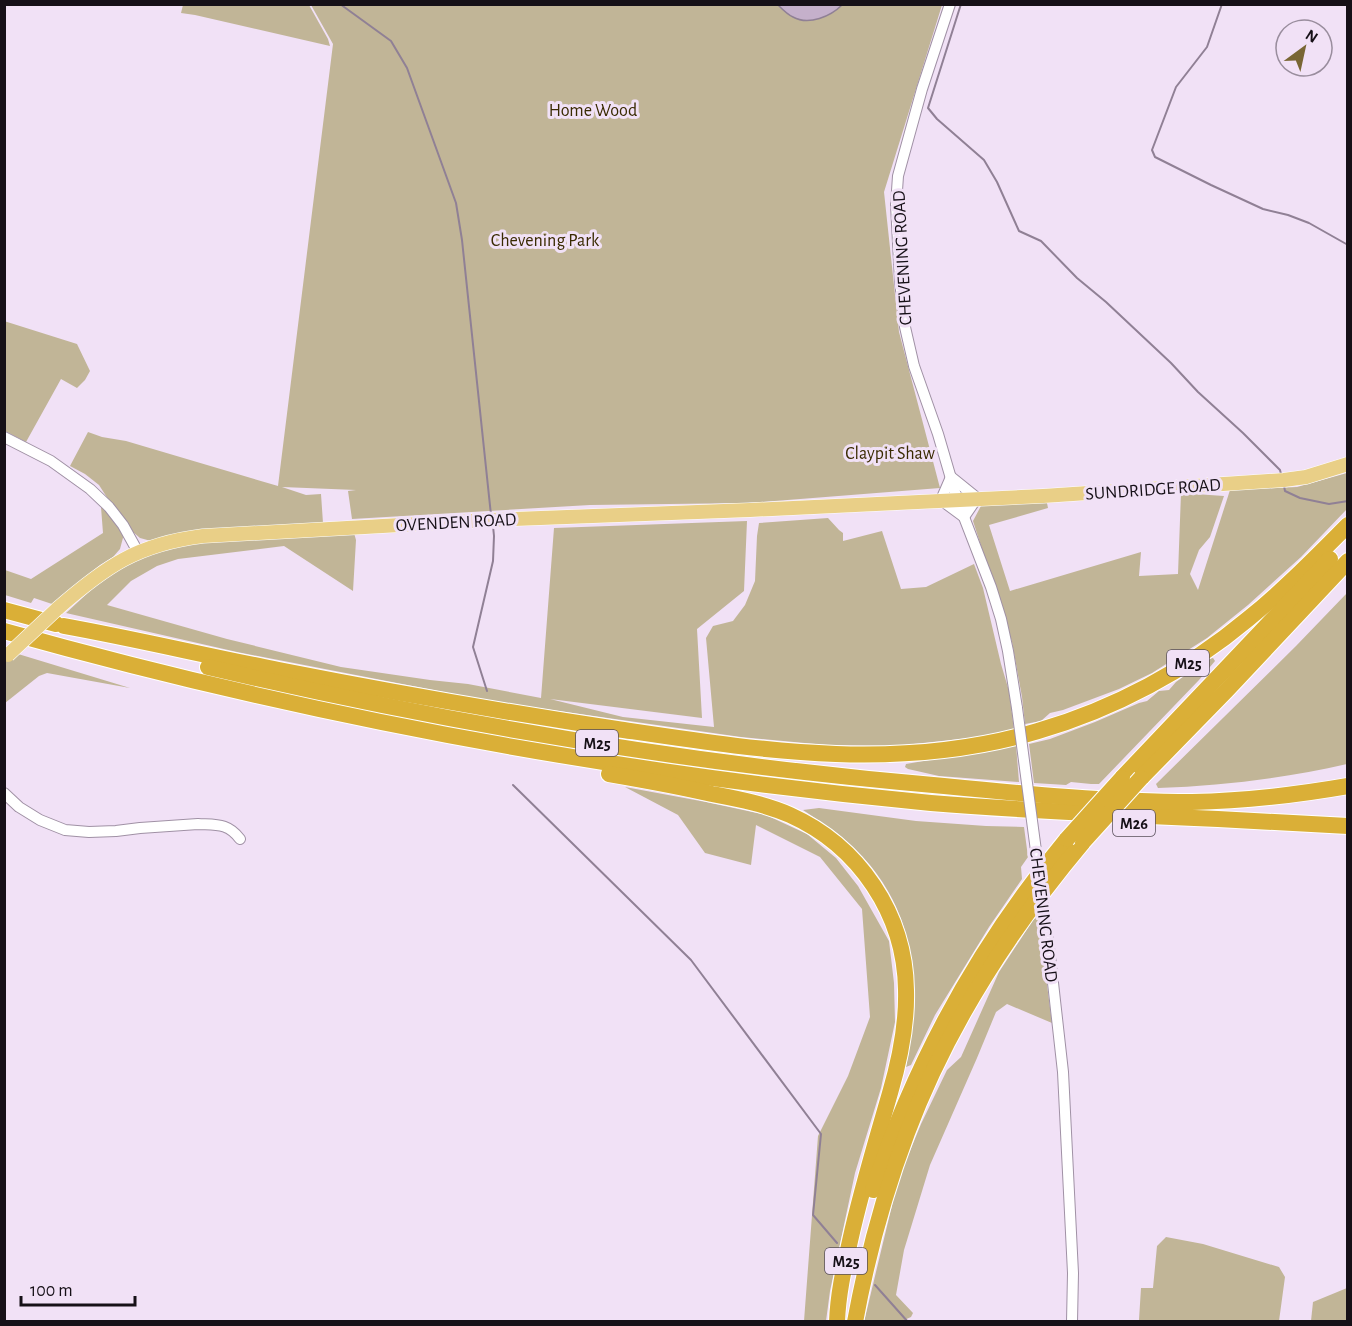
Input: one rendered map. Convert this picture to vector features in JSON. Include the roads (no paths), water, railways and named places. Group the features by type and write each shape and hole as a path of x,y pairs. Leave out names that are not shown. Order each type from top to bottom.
{"highway":[{"name":"M25","path":"64,626 357,685 596,726 793,752 854,755 914,754 973,747 1040,731 1098,710 1150,685 1194,659 1248,620 1347,525"},
{"name":"M25","path":"855,1322 883,1202 908,1132 964,1011 998,956 1075,840 1122,778 1347,540"},
{"name":"M25","path":"839,1322 872,1192 900,1115 952,1005 1016,903 1075,840 1141,778 1227,690 1347,561"},
{"name":"M25","path":"1227,690 1284,639 1347,575"},
{"name":"M25","path":"4,610 186,662 373,703 539,734 712,760 904,783 1080,797 1190,802 1278,796 1347,777"},
{"name":"M25","path":"4,631 183,678 355,716 533,750 690,775 901,800 1047,812 1347,826"},
{"name":"M25","path":"355,716 414,738 440,744 674,786 741,800 775,810 801,821 829,838 869,878 887,908 899,939 905,970 906,1010 896,1070 848,1250 838,1300 839,1322"},
{"path":"1278,796 1347,786"},
{"name":"M26","path":"1047,812 1121,822 1347,837"}],"main road":[{"name":"SUNDRIDGE ROAD","path":"957,499 1110,492 1284,480 1306,477 1347,464"},
{"name":"OVENDEN ROAD","path":"138,552 181,538 203,536 489,520 957,499"},
{"path":"6,657 79,590 103,571 138,552"}],"street":[{"name":"CHEVENING ROAD","path":"950,4 897,176 896,205 900,281 905,327 914,366 938,434 957,499 991,587 1008,651 1050,956 1063,1072 1073,1273 1072,1322"},
{"path":"4,437 51,461 90,489 109,507 123,525 138,552"},
{"path":"951,477 977,498 964,517 941,500 951,477"},
{"path":"4,793 19,807 40,820 65,830 89,832 215,825 226,826 240,839"}],"waterway":[{"path":"340,4 391,41 407,68 456,203 462,240 491,515"},
{"path":"961,4 928,108 937,119 984,160 997,182 1019,231 1041,241 1077,278 1171,363 1280,470 1281,474"},
{"path":"1222,4 1207,47 1176,87 1152,150 1155,157 1263,209 1309,223 1348,245"},
{"path":"1284,486 1285,491 1300,498 1329,504 1348,501"},
{"path":"487,691 473,647 493,561 493,526"},
{"path":"513,785 691,960 821,1134 813,1215 837,1243"},
{"path":"875,1285 908,1322"}],"park label":[{"name":"Home Wood","path":"593,110"},
{"name":"Chevening Park","path":"545,240"},
{"name":"Claypit Shaw","path":"890,453"}]}
